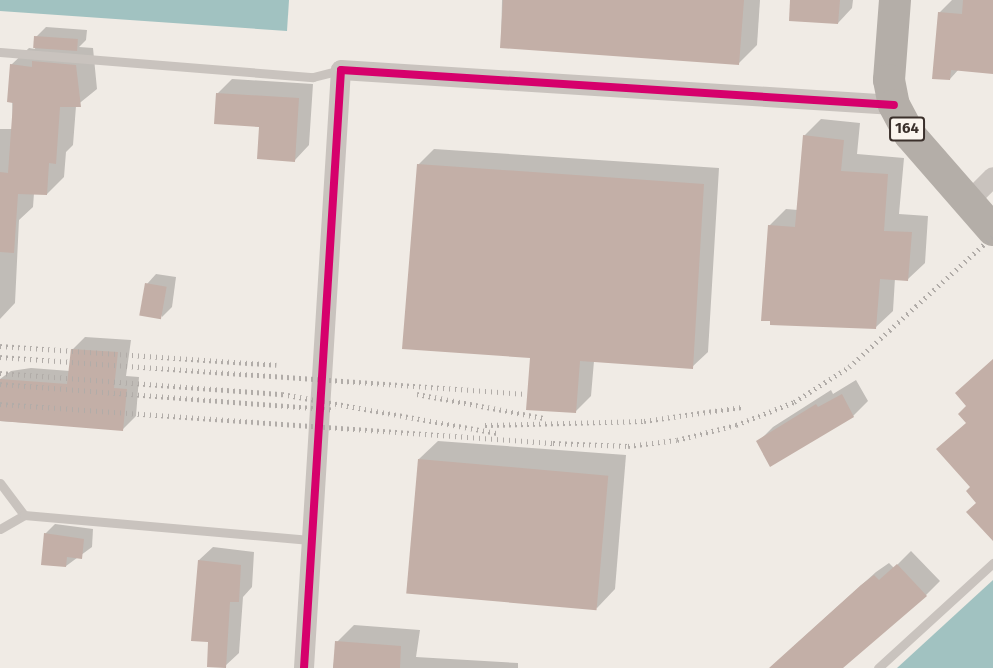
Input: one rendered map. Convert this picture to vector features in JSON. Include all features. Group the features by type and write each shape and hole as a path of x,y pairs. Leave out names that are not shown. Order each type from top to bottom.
{"highway":[{"name":"164","path":"895,0 889,80 894,105 910,135 993,230"}],"street":[{"path":"304,668 310,540 341,70 894,105"},
{"path":"968,202 993,177"}],"lane":[{"path":"0,52 313,77 341,70"},
{"path":"0,483 24,515"},
{"path":"0,529 24,515 310,540"},
{"path":"878,668 993,563"}],"water":[{"path":"0,0 289,0 287,31 0,11"},
{"path":"993,580 993,668 897,668"}],"building":[{"path":"503,0 744,0 739,65 500,48"},
{"path":"790,0 840,0 838,24 789,21"},
{"path":"963,0 993,0 993,74 951,70 950,80 932,79 938,12 962,14"},
{"path":"34,36 78,39 77,51 33,48"},
{"path":"32,61 76,65 81,107 60,107 56,164 49,163 47,195 18,194 14,253 0,252 0,172 8,173 13,103 7,102 10,64 32,67"},
{"path":"216,93 299,98 295,162 257,159 259,127 214,124"},
{"path":"803,135 844,140 841,171 888,174 884,231 912,232 908,281 880,279 876,329 770,325 770,321 761,321 768,225 795,227"},
{"path":"417,164 704,184 693,369 580,361 576,413 526,410 530,358 402,349"},
{"path":"145,283 167,287 161,319 139,315"},
{"path":"71,349 118,352 114,388 127,389 123,431 0,421 0,379 67,384"},
{"path":"993,359 993,541 966,512 976,503 966,491 970,487 936,449 966,423 958,414 966,406 955,393"},
{"path":"842,394 854,417 770,467 756,441 816,404 818,407"},
{"path":"418,459 608,476 597,610 406,593"},
{"path":"44,533 84,539 82,559 67,557 66,567 41,565"},
{"path":"198,560 241,565 239,602 230,602 226,668 207,667 208,642 191,641"},
{"path":"897,564 927,596 843,668 769,668 861,585 874,575 879,580"},
{"path":"335,641 401,646 400,668 333,668"}],"railway":[{"path":"0,404 553,443 628,446 677,440 736,425 794,402 849,367 993,236"},
{"path":"0,346 276,365"},
{"path":"0,357 527,394"},
{"path":"0,373 282,394 497,433"},
{"path":"0,384 335,410"},
{"path":"417,394 544,418"},
{"path":"485,425 644,421 742,407"}],"cycle path":[{"path":"304,668 341,70 894,105"}]}
